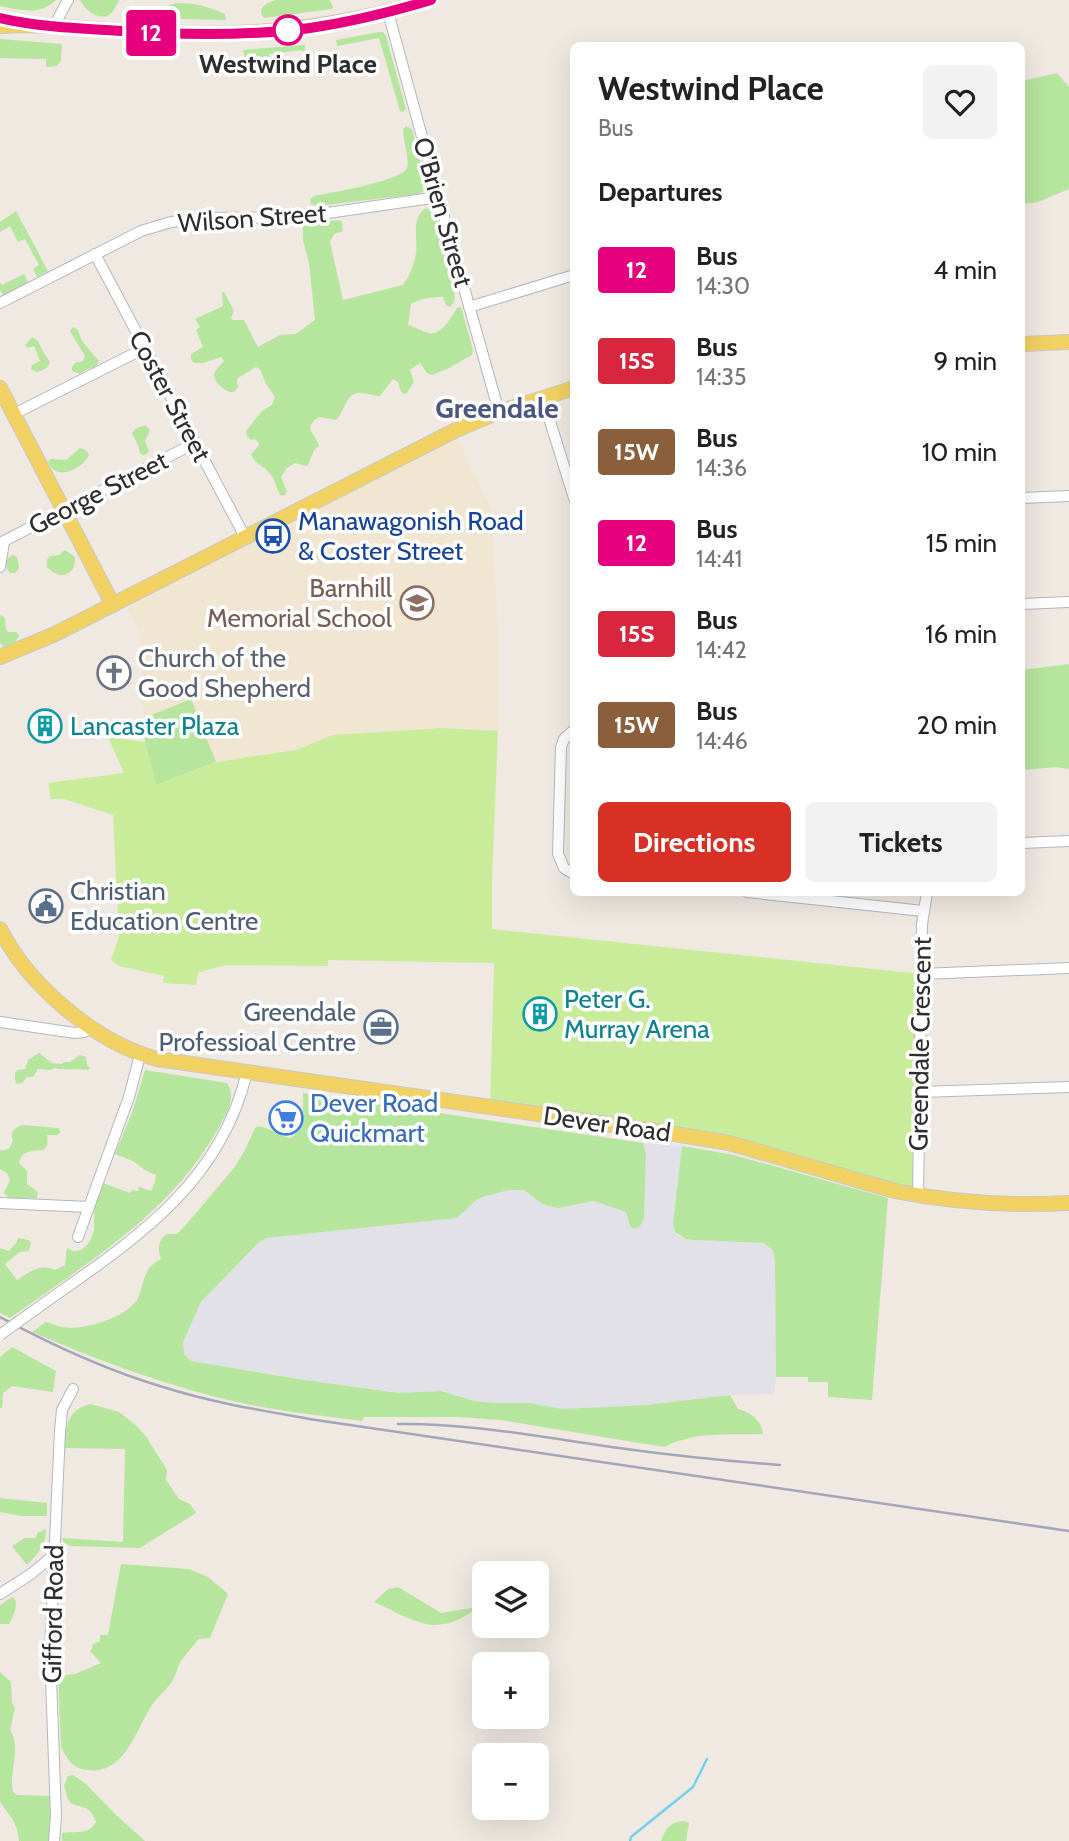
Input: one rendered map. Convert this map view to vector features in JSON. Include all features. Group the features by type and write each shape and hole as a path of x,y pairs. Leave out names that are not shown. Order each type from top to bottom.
{"main road":[{"path":"0,18 29,24 157,33 246,33 310,28 431,0"},
{"path":"0,26 29,24"},
{"path":"1025,344 1069,342"},
{"path":"0,657 55,634 454,431 499,412 570,389"},
{"path":"1,390 113,605"},
{"name":"Dever Road","path":"0,929 17,958 37,982 66,1008 93,1028 141,1055 171,1062 729,1143 918,1196 1009,1205 1069,1203"}],"street":[{"path":"54,26 68,0"},
{"name":"O'Brien Street","path":"388,12 499,412"},
{"name":"Wilson Street","path":"0,303 141,231 186,220 300,217 438,197"},
{"name":"Coster Street","path":"95,254 245,537"},
{"path":"469,307 570,276"},
{"path":"14,414 145,348"},
{"path":"543,399 570,485"},
{"name":"George Street","path":"2,543 195,443"},
{"path":"1025,498 1069,496"},
{"path":"0,567 2,543"},
{"path":"1025,604 1069,602"},
{"path":"570,734 561,747 558,854 564,867 570,871"},
{"path":"1025,843 1069,841"},
{"name":"Greendale Crescent","path":"918,1196 921,974 923,911 926,896"},
{"path":"830,897 923,911"},
{"path":"921,974 1069,968"},
{"path":"0,1022 75,1033 93,1028"},
{"path":"78,1237 129,1097 141,1055"},
{"path":"0,1335 142,1232 180,1196 206,1164 228,1127 239,1105 247,1072"},
{"path":"920,1091 1069,1087"},
{"path":"0,1203 89,1207"},
{"name":"Gifford Road","path":"54,1841 56,1815 50,1651 62,1413 73,1389"},
{"path":"0,1594 55,1555"}],"shaded area":[{"path":"454,431 493,514 499,639 498,731 442,728 333,735 296,750 216,762 156,785 145,742 140,632 123,599"},
{"path":"643,1143 682,1146 673,1223 679,1236 695,1240 764,1243 773,1252 776,1377 774,1394 730,1395 646,1405 562,1409 530,1403 475,1401 441,1391 398,1393 298,1379 197,1363 184,1354 184,1336 205,1296 266,1238 457,1218 475,1201 509,1190 523,1190 548,1206 559,1208 597,1201 626,1212 629,1224 642,1224 646,1154"}],"green space":[{"path":"0,0 56,0 43,8 30,10 0,6"},
{"path":"80,0 119,0 110,14 100,16 88,10"},
{"path":"276,0 329,0 333,6 332,9 264,18 262,9"},
{"path":"176,3 213,9 225,14 226,20 141,18 145,13"},
{"path":"379,32 386,36 406,109 403,112 400,111 379,38 337,46 336,40"},
{"path":"0,39 62,44 61,60 57,66 46,67 46,59 0,58"},
{"path":"305,45 305,56 302,50 269,54 271,65 266,71 257,68 253,57 246,62 243,50"},
{"path":"1057,73 1069,87 1069,189 1038,202 1025,204 1025,80"},
{"path":"406,126 412,129 426,180 426,187 422,192 317,206 311,204 310,199 314,196 364,186 402,173 408,165 403,130"},
{"path":"430,208 436,215 456,290 453,304 449,307 443,297 427,298 411,304 408,325 434,333 442,329 457,308 461,307 472,355 432,375 427,373 420,363 410,370 414,382 407,393 401,392 398,382 393,379 380,396 360,393 353,395 336,420 319,417 310,428 319,446 314,450 308,465 295,463 287,468 281,477 287,492 281,496 271,475 253,458 251,454 259,443 255,439 251,440 246,431 262,411 272,405 275,397 260,369 256,367 238,378 238,388 230,392 216,382 214,376 224,361 221,357 194,363 191,354 203,347 196,330 200,327 195,319 223,306 224,292 234,311 231,318 244,320 258,347 280,335 296,334 315,320 303,224 339,220 342,222 343,231 334,234 330,242 343,300 403,285 415,257 418,219 424,209"},
{"path":"16,211 48,271 37,277 33,269 39,265 25,239 18,242 10,226 0,232 0,222"},
{"path":"24,274 28,282 3,295 0,282 2,285"},
{"path":"73,327 78,330 82,341 99,361 96,367 80,374 72,371 72,367 83,361 85,356 70,331"},
{"path":"32,337 38,341 50,362 47,368 37,372 31,369 32,365 40,361 35,348 25,345"},
{"path":"143,426 150,430 145,441 149,451 143,455 132,433"},
{"path":"80,448 86,450 89,455 75,469 62,472 51,467 48,461 51,459 66,460"},
{"path":"65,550 75,557 73,569 66,574 57,574 47,567 47,560"},
{"path":"13,555 17,557 19,568 15,573 10,573 6,563"},
{"path":"0,615 5,618 8,632 16,632 19,635 14,645 5,648 0,643"},
{"path":"1069,664 1069,769 1056,767 1025,770 1025,670"},
{"path":"191,699 216,762 156,785 145,742 144,718"},
{"path":"442,728 498,731 492,929 921,974 918,1196 786,1158 490,1107 494,963 328,960 328,966 225,965 198,973 196,985 163,983 164,976 119,966 111,960 119,937 113,815 64,799 51,799 48,783 124,773 108,737 145,742 156,785 216,762 296,750 333,735"},
{"path":"39,1053 52,1063 62,1064 80,1055 86,1057 90,1068 38,1069 33,1077 27,1077 17,1084 15,1073 25,1069 28,1060"},
{"path":"145,1070 227,1083 231,1100 219,1127 177,1186 126,1234 10,1318 0,1313 0,1248 9,1251 18,1238 31,1242 29,1251 20,1252 5,1264 17,1280 40,1268 55,1270 65,1265 67,1248 72,1251 81,1250 91,1239 95,1205 103,1183 130,1193 132,1190 138,1191 139,1187 151,1191 156,1175 115,1154 133,1110"},
{"path":"303,1093 643,1143 646,1154 644,1220 634,1229 630,1226 626,1212 594,1201 559,1208 541,1203 524,1190 509,1190 482,1197 457,1218 266,1238 201,1302 183,1342 184,1354 191,1361 398,1393 441,1391 475,1401 530,1403 562,1409 646,1405 730,1395 738,1409 758,1421 763,1434 700,1436 664,1447 500,1420 364,1417 362,1421 304,1414 246,1404 164,1382 32,1332 46,1322 71,1328 92,1325 114,1318 131,1306 137,1300 147,1271 161,1260 161,1239 167,1234 177,1234 185,1226 234,1168 255,1128 263,1127 289,1138 297,1132"},
{"path":"23,1125 58,1128 61,1132 47,1135 45,1148 27,1152 19,1163 27,1171 27,1184 38,1192 37,1198 9,1198 4,1193 10,1180 7,1173 0,1169 0,1150 9,1148 14,1130"},
{"path":"682,1146 734,1155 888,1198 872,1400 828,1397 828,1382 808,1382 808,1377 776,1377 773,1251 764,1243 686,1239 675,1232 673,1223"},
{"path":"12,1347 56,1371 53,1392 12,1386 3,1393 0,1408 0,1357"},
{"path":"90,1404 119,1412 138,1427 167,1470 166,1480 179,1499 190,1504 196,1513 140,1548 70,1546 64,1543 62,1538 123,1542 125,1449 64,1448 65,1434 72,1415"},
{"path":"0,1498 47,1503 47,1516 22,1516 0,1512"},
{"path":"46,1529 41,1549 27,1565 12,1546 25,1538 36,1538 37,1533"},
{"path":"121,1564 189,1569 208,1577 228,1594 210,1638 199,1639 180,1662 173,1680 152,1705 128,1748 111,1765 101,1770 88,1770 71,1763 61,1747 58,1676 75,1674 101,1663 90,1651 92,1645 100,1641 100,1635 108,1635"},
{"path":"398,1587 441,1613 472,1608 472,1611 453,1622 426,1624 374,1602 388,1589"},
{"path":"12,1597 16,1602 9,1624 0,1624 0,1605"},
{"path":"0,1672 11,1682 12,1703 15,1708 10,1730 15,1745 13,1792 17,1795 50,1796 50,1841 19,1841 13,1820 0,1802"},
{"path":"73,1775 86,1784 145,1841 62,1841 62,1833 86,1831 96,1822 90,1811 69,1801 64,1786 68,1776"},
{"path":"684,1821 689,1823 686,1841 661,1841 669,1827"}],"waterway":[{"path":"630,1841 631,1837 693,1787 707,1759"}],"railway":[{"path":"0,1317 59,1347 121,1373 182,1393 239,1406 316,1420 1069,1531"},
{"path":"398,1424 484,1429 664,1454 780,1465"}],"bus line":[{"name":"12","path":"0,18 29,24 120,31 246,33 310,28 354,20 431,0"}],"place":[{"name":"Westwind Place","path":"288,30"},
{"name":"Manawagonish Road & Coster Street","path":"273,536"},
{"name":"Barnhill Memorial School","path":"417,603"},
{"name":"Church of the Good Shepherd","path":"114,673"},
{"name":"Lancaster Plaza","path":"45,726"},
{"name":"Christian Education Centre","path":"46,906"},
{"name":"Peter G. Murray Arena","path":"540,1014"},
{"name":"Greendale Professioal Centre","path":"381,1027"},
{"name":"Dever Road Quickmart","path":"286,1118"}],"district":[{"name":"Greendale","path":"497,408"}]}
